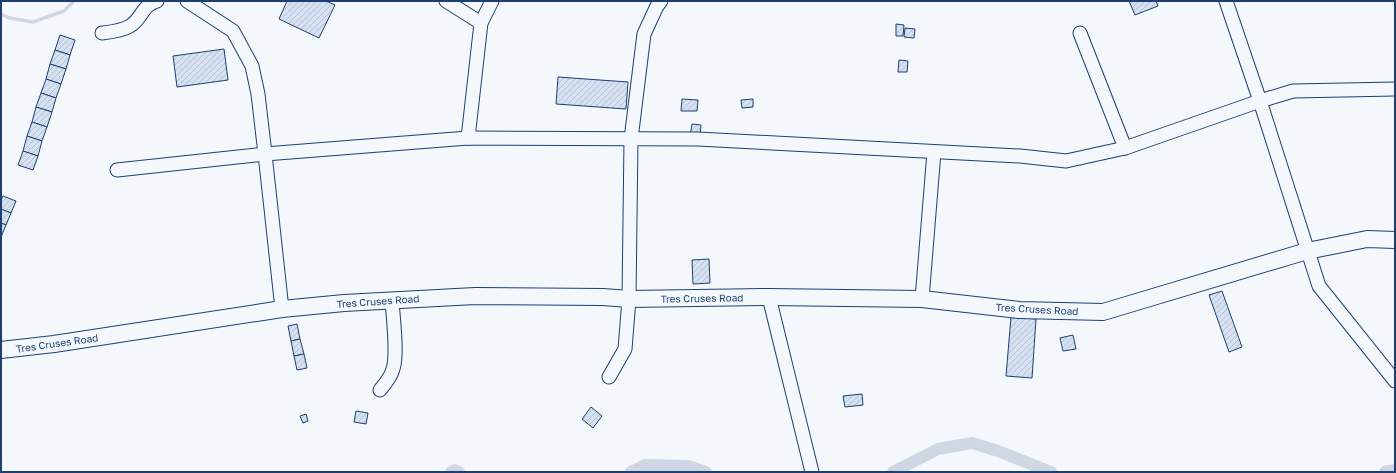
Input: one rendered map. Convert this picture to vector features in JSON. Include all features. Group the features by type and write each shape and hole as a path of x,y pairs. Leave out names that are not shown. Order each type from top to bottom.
{"main road":[{"name":"Tres Cruses Road","path":"1,350 54,344 282,309 392,300 475,296 603,297 629,299 769,297 922,299 1019,310 1104,312 1307,251 1367,239 1395,240"}],"street":[{"path":"102,33 121,30 129,26 136,21 148,4 157,1"},
{"path":"188,1 233,31 252,66 258,94 282,309"},
{"path":"446,1 481,23"},
{"path":"468,138 481,23 492,1"},
{"path":"609,377 625,349 629,299 631,139 644,34 657,6 661,1"},
{"path":"1226,1 1260,101 1319,286 1395,381"},
{"path":"1080,33 1125,148"},
{"path":"117,170 265,154 468,138 698,139 1020,156 1066,161 1125,148 1293,91 1395,89"},
{"path":"922,299 934,152"},
{"path":"769,297 812,472"},
{"path":"380,390 394,369 392,300"}],"building":[{"path":"287,1 326,1 335,5 319,38 279,19"},
{"path":"1129,1 1156,1 1158,6 1135,15"},
{"path":"896,24 904,25 903,36 896,36"},
{"path":"905,28 915,29 914,38 904,37"},
{"path":"60,35 75,40 70,55 55,50"},
{"path":"224,49 228,80 177,87 173,56"},
{"path":"55,50 70,55 66,69 50,64"},
{"path":"899,60 908,61 907,72 898,72"},
{"path":"50,64 66,69 61,84 46,79"},
{"path":"558,77 628,82 626,109 556,104"},
{"path":"46,79 61,84 56,98 41,93"},
{"path":"41,93 56,98 52,112 36,107"},
{"path":"682,99 698,100 697,111 681,111"},
{"path":"753,99 753,107 742,108 741,100"},
{"path":"36,107 52,112 47,127 32,122"},
{"path":"32,122 47,127 42,141 27,136"},
{"path":"692,124 701,125 700,137 690,136"},
{"path":"27,136 42,141 38,156 23,151"},
{"path":"23,151 38,156 33,170 18,165"},
{"path":"3,196 16,201 11,213 1,209 1,200"},
{"path":"1,209 11,213 6,225 1,223"},
{"path":"1,223 6,225 1,237"},
{"path":"709,259 710,283 693,284 692,260"},
{"path":"1222,291 1242,347 1229,352 1209,295"},
{"path":"1011,317 1036,319 1032,378 1006,376"},
{"path":"297,324 300,339 291,341 288,326"},
{"path":"1073,335 1076,349 1063,351 1060,338"},
{"path":"300,339 304,354 294,356 291,341"},
{"path":"304,354 307,368 297,370 294,356"},
{"path":"862,394 863,405 845,407 843,396"},
{"path":"591,407 602,416 593,428 582,419"},
{"path":"356,411 368,413 366,424 354,422"},
{"path":"306,414 308,421 303,423 300,416"}],"waterway":[{"path":"1,14 9,18 33,22 64,11 74,1"},
{"path":"893,472 938,449 972,443 998,451 1051,472"},
{"path":"631,472 645,465 688,466 706,472"},
{"path":"451,472 455,470 459,472"},
{"path":"1385,472 1395,470"}]}
